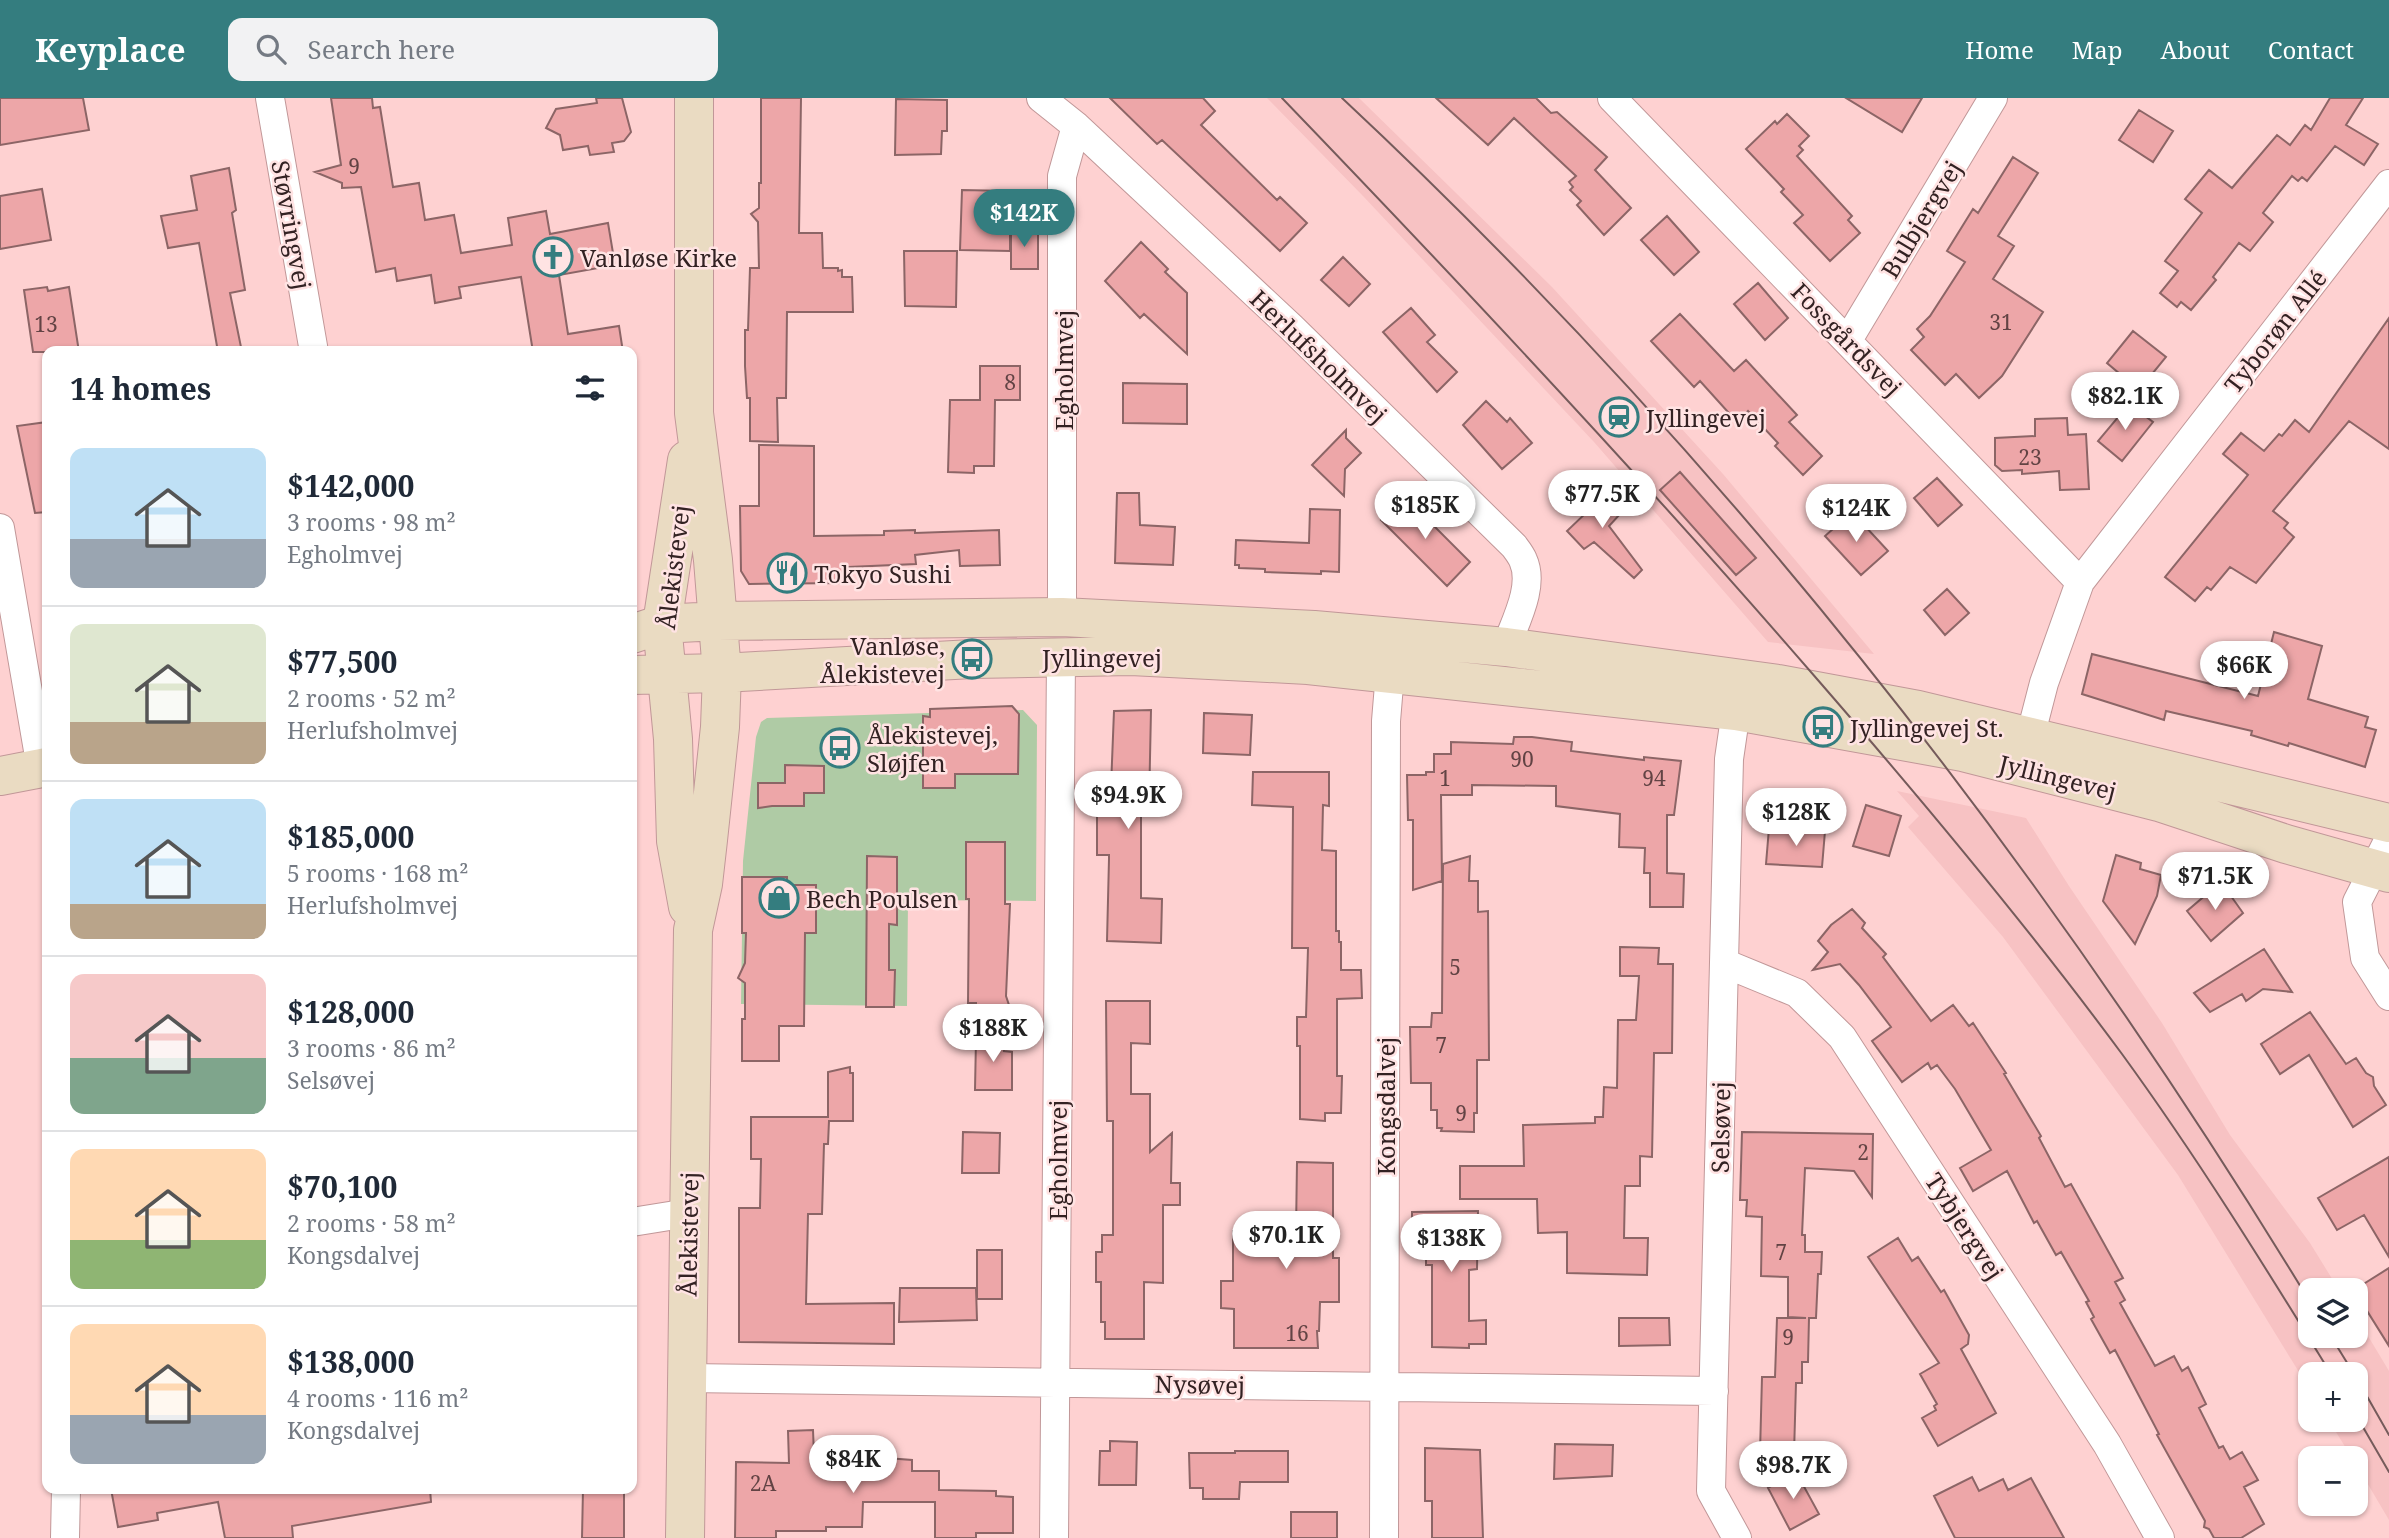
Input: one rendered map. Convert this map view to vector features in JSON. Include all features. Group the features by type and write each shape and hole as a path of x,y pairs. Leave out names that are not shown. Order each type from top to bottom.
{"street":[{"name":"Støvringvej","path":"270,98 313,346"},
{"name":"Ålekistevej","path":"685,1538 693,930 707,851 720,727 722,673 713,560 694,413 694,98"},
{"name":"Herlufsholmvej","path":"1041,98 1076,126 1282,319 1514,546 1524,561 1526,578 1524,594 1506,647"},
{"name":"Fossgårdsvej","path":"1612,98 2080,582"},
{"name":"Bulbjergvej","path":"1848,340 1993,98"},
{"name":"Egholmvej","path":"1062,617 1062,176 1076,126"},
{"name":"Tyborøn Allé","path":"2030,737 2044,683 2080,582 2389,184"},
{"name":"Ålekistevej","path":"693,930 676,841 673,739 649,675 647,629 694,413"},
{"path":"0,528 42,757"},
{"name":"Jyllingevej","path":"647,629 717,621 1062,617 1314,630 1506,647 1778,684 1918,710 2389,823"},
{"name":"Egholmvej","path":"1054,1538 1061,656"},
{"name":"Jyllingevej","path":"649,675 1061,656 1226,660 1390,673 1736,711 1963,752 2159,802 2286,844 2384,860"},
{"name":"Kongsdalvej","path":"1384,1538 1386,720 1390,673"},
{"name":"Selsøvej","path":"1736,711 1729,759 1711,1491 1737,1538"},
{"path":"0,776 42,768"},
{"path":"2384,860 2357,902 2365,958 2389,996"},
{"name":"Tybjergvej","path":"1724,963 1797,993 1842,1037 2106,1444 2160,1538"},
{"path":"637,1221 688,1213"},
{"name":"Nysøvej","path":"687,1378 1714,1391"},
{"path":"65,1538 66,1494"}],"shaded area":[{"path":"1267,98 1359,98 1552,287 1723,474 1874,654 1768,642 1594,442"},
{"path":"1897,791 2026,818 2162,1023 2230,1135 2310,1243 2332,1278 2298,1278 2298,1348 2368,1348 2368,1336 2389,1371 2389,1520 2368,1484 2368,1446 2345,1446 2336,1432 2368,1432 2368,1362 2298,1362 2298,1370 2178,1175 2003,937 1908,827 1919,816"}],"green space":[{"path":"1023,710 1037,725 1036,901 908,900 907,1006 741,1004 743,861 756,737 761,722 767,718"}],"building":[{"path":"0,98 83,98 89,130 0,145"},
{"path":"331,98 372,98 373,108 380,107 393,187 419,183 425,220 454,215 461,253 512,245 508,218 546,211 550,234 608,223 615,265 559,275 568,334 619,326 622,346 532,346 521,277 459,287 461,298 435,303 431,275 397,281 395,268 376,272 361,187 342,188 342,183 315,172 341,165"},
{"path":"596,98 622,98 631,132 624,141 612,143 614,152 590,155 588,146 563,150 560,135 546,128 556,109 597,103"},
{"path":"761,98 801,98 799,233 822,233 823,268 838,268 838,271 842,270 842,277 852,277 853,312 787,312 786,398 777,398 778,442 750,441 750,398 747,398 745,366 750,268 759,268 758,222 751,214 759,208"},
{"path":"1110,98 1203,98 1215,111 1201,125 1277,200 1280,197 1307,223 1280,251 1162,140 1157,144"},
{"path":"1436,98 1536,98 1551,113 1557,112 1607,157 1595,170 1631,208 1604,235 1577,205 1581,201 1570,190 1573,187 1569,182 1576,176 1514,118 1488,145"},
{"path":"1846,98 1922,98 1902,132"},
{"path":"2330,98 2363,98 2346,125 2378,144 2364,165 2335,146 2307,181 2302,177 2298,181 2292,176 2263,213 2273,222 2250,251 2239,243 2213,277 2216,280 2191,310 2181,302 2177,307 2160,293 2178,271 2165,261 2202,213 2185,199 2209,170 2232,188 2277,135 2290,145 2305,125 2311,130"},
{"path":"896,99 947,100 947,131 942,131 941,154 895,155"},
{"path":"2139,110 2173,131 2153,162 2119,140"},
{"path":"1787,114 1809,136 1799,146 1803,150 1797,156 1852,216 1848,220 1860,233 1830,261 1794,223 1803,215 1781,192 1784,189 1746,149 1775,121 1777,124"},
{"path":"2013,157 2038,173 1998,236 2014,246 1993,279 2043,312 2002,376 1979,398 1956,374 1945,385 1911,350 1924,337 1917,329 1930,316 1965,262 1947,251 1973,209 1978,213"},
{"path":"229,168 236,210 232,213 245,290 230,293 241,346 217,346 199,243 168,248 161,216 197,210 191,176"},
{"path":"42,189 51,240 0,249 0,196"},
{"path":"962,190 1010,191 1010,251 960,250"},
{"path":"1667,216 1699,252 1674,275 1641,240"},
{"path":"1011,229 1038,229 1038,269 1011,269"},
{"path":"1141,242 1168,269 1165,272 1187,293 1187,354 1144,314 1140,318 1105,281"},
{"path":"904,251 957,251 956,307 905,306"},
{"path":"1343,257 1370,284 1349,306 1321,280"},
{"path":"1758,283 1788,318 1765,340 1734,304"},
{"path":"47,287 48,291 69,287 78,346 42,346 42,352 33,352 24,290"},
{"path":"1411,308 1435,335 1427,342 1457,372 1437,392 1383,332"},
{"path":"1680,314 1734,371 1746,360 1797,415 1789,422 1822,456 1803,475 1775,446 1778,443 1748,411 1737,422 1700,381 1694,387 1651,341"},
{"path":"2389,318 2389,449 2349,421 2273,511 2288,523 2284,528 2294,537 2256,583 2230,567 2211,590 2207,587 2195,601 2165,577 2248,475 2223,454 2241,433 2264,451 2279,434 2282,436 2295,420 2309,432"},
{"path":"2133,331 2166,357 2139,390 2107,363"},
{"path":"980,366 1020,366 1020,400 995,400 994,466 974,466 974,473 948,472 950,400 980,400"},
{"path":"1123,383 1187,384 1187,424 1123,423"},
{"path":"1486,401 1507,422 1510,418 1532,443 1502,469 1463,425"},
{"path":"2129,404 2153,422 2122,461 2098,441"},
{"path":"2067,418 2068,435 2086,434 2089,489 2060,490 2059,471 2022,474 2022,470 2002,471 1995,465 1995,438 2035,436 2035,419"},
{"path":"42,423 42,512 35,513 17,426"},
{"path":"1346,430 1346,438 1361,453 1345,469 1344,496 1312,465"},
{"path":"759,445 814,446 814,536 884,535 884,531 915,530 915,533 999,530 1000,565 960,566 959,550 915,555 916,564 849,567 849,583 749,584 741,571 740,506 759,506"},
{"path":"1680,472 1756,558 1736,575 1660,490"},
{"path":"1937,478 1962,505 1938,526 1914,498"},
{"path":"1596,486 1621,513 1609,526 1642,570 1634,578 1594,542 1584,549 1567,531 1588,511 1580,501"},
{"path":"1117,493 1139,493 1140,525 1175,527 1173,565 1115,563"},
{"path":"1404,496 1470,562 1447,586 1381,520"},
{"path":"1310,509 1340,510 1339,572 1265,572 1265,569 1239,568 1239,565 1235,565 1236,540 1309,543"},
{"path":"1852,512 1888,551 1861,575 1825,536"},
{"path":"1947,589 1969,613 1945,635 1924,610"},
{"path":"2274,632 2322,646 2308,699 2368,717 2365,727 2376,730 2365,767 2289,743 2288,746 2251,735 2252,731 2166,711 2164,720 2082,694 2092,654 2258,696"},
{"path":"1012,706 1019,714 1018,774 955,774 955,788 923,788 923,716 930,717 930,709"},
{"path":"1151,710 1149,806 1141,806 1141,898 1162,899 1161,943 1107,941 1109,855 1097,855 1097,787 1111,787 1114,711"},
{"path":"1204,713 1252,715 1250,755 1203,753"},
{"path":"1514,737 1572,742 1571,751 1644,760 1644,757 1681,761 1674,815 1667,815 1667,873 1684,874 1683,907 1650,907 1650,873 1644,873 1645,848 1619,847 1620,814 1556,806 1556,786 1472,785 1472,795 1441,795 1442,881 1413,890 1413,820 1408,820 1407,775 1434,772 1434,754 1451,754 1451,742 1513,744"},
{"path":"785,765 824,766 824,793 804,793 804,806 758,808 758,783 785,783"},
{"path":"1253,772 1329,772 1329,806 1323,805 1322,850 1336,851 1336,931 1339,931 1341,942 1341,970 1361,970 1362,998 1337,999 1337,1076 1342,1076 1341,1113 1325,1113 1325,1121 1300,1119 1300,1046 1297,1046 1297,1017 1306,1017 1308,948 1292,948 1293,807 1252,805"},
{"path":"1866,805 1901,816 1889,856 1853,846"},
{"path":"1769,828 1825,831 1822,867 1766,864"},
{"path":"966,842 1005,842 1005,904 1010,904 1006,996 1010,1008 1006,1009 1005,1025 976,1026 976,1003 968,1003 969,899 966,899"},
{"path":"2116,855 2141,863 2140,869 2161,875 2157,896 2135,944 2103,901"},
{"path":"867,856 897,857 897,925 889,924 889,970 895,970 894,1007 866,1007"},
{"path":"1470,856 1469,881 1478,881 1478,912 1488,911 1489,1060 1477,1060 1477,1113 1474,1113 1474,1132 1441,1131 1442,1128 1437,1128 1437,1110 1431,1110 1431,1083 1411,1083 1410,1027 1431,1027 1432,1013 1442,1013 1443,864"},
{"path":"742,877 787,877 787,885 816,885 816,933 805,933 804,1026 779,1026 779,1061 742,1061 745,983 738,978 745,963 746,933 742,933"},
{"path":"2221,882 2243,913 2211,941 2187,911"},
{"path":"1852,909 1865,923 1862,928 1886,954 1883,957 1931,1021 1953,1005 1969,1026 1973,1023 2006,1073 2004,1074 2041,1136 2039,1138 2065,1187 2071,1184 2123,1278 2115,1282 2125,1300 2120,1303 2155,1366 2174,1356 2182,1371 2188,1367 2206,1404 2199,1408 2219,1448 2223,1446 2230,1459 2242,1452 2258,1480 2244,1487 2264,1524 2241,1538 2214,1538 2209,1529 2204,1527 2205,1521 2157,1435 2159,1434 2115,1350 2110,1353 2091,1319 2094,1317 2086,1302 2089,1301 2061,1252 2056,1255 2037,1221 2034,1223 2007,1171 1973,1191 1960,1168 1991,1150 1955,1089 1937,1065 1931,1069 1928,1063 1902,1082 1872,1041 1891,1027 1859,985 1840,964 1813,970 1828,952 1818,941 1831,925"},
{"path":"1620,947 1659,948 1658,964 1673,964 1672,1053 1654,1053 1652,1157 1640,1156 1640,1186 1625,1186 1624,1238 1648,1238 1647,1275 1567,1273 1567,1232 1538,1233 1537,1199 1460,1199 1460,1166 1524,1166 1523,1125 1595,1123 1595,1117 1603,1117 1604,1087 1617,1088 1618,1020 1636,1020 1639,976 1620,976"},
{"path":"2264,949 2292,992 2263,989 2246,1001 2242,994 2210,1012 2194,993"},
{"path":"1106,1001 1150,1001 1150,1044 1131,1043 1131,1094 1150,1094 1150,1152 1172,1133 1171,1183 1180,1183 1180,1205 1163,1205 1163,1283 1144,1282 1144,1339 1105,1339 1105,1322 1101,1322 1101,1282 1096,1282 1096,1252 1102,1252 1102,1235 1113,1235 1113,1121 1107,1121"},
{"path":"2310,1012 2346,1064 2356,1058 2366,1073 2373,1077 2374,1086 2386,1105 2353,1127 2309,1055 2280,1074 2261,1044"},
{"path":"1005,1032 1004,1051 1012,1052 1012,1090 975,1090 976,1039"},
{"path":"850,1067 850,1073 853,1073 853,1121 829,1121 828,1144 824,1144 822,1214 808,1214 806,1304 894,1303 894,1344 739,1342 739,1208 760,1208 761,1159 751,1159 751,1117 828,1117 828,1072"},
{"path":"963,1132 1000,1133 999,1173 962,1173"},
{"path":"1742,1132 1873,1134 1872,1197 1854,1171 1805,1168 1802,1235 1805,1235 1805,1252 1822,1252 1816,1318 1809,1318 1808,1362 1802,1362 1802,1383 1796,1383 1794,1454 1760,1453 1762,1377 1775,1377 1777,1318 1806,1318 1788,1317 1788,1277 1761,1276 1762,1217 1746,1216 1747,1200 1740,1200"},
{"path":"2389,1157 2389,1257 2364,1215 2337,1230 2318,1198"},
{"path":"1297,1162 1333,1163 1333,1258 1339,1258 1339,1302 1320,1302 1318,1348 1234,1348 1234,1309 1221,1308 1221,1281 1233,1281 1233,1231 1296,1231"},
{"path":"1478,1211 1477,1269 1469,1270 1469,1321 1486,1320 1486,1344 1469,1344 1469,1348 1432,1347 1432,1265 1426,1265 1426,1243 1412,1243 1412,1212"},
{"path":"1898,1238 1912,1261 1918,1257 1941,1292 1944,1290 1969,1335 1968,1344 1961,1349 1996,1413 1938,1446 1922,1418 1936,1410 1934,1406 1937,1404 1920,1374 1939,1363 1868,1257"},
{"path":"977,1250 1002,1250 1002,1299 977,1299"},
{"path":"2389,1268 2389,1346 2368,1312 2368,1281"},
{"path":"900,1288 976,1288 977,1320 899,1322"},
{"path":"1619,1318 1669,1318 1670,1345 1619,1346"},
{"path":"813,1430 814,1455 847,1456 854,1446 860,1456 912,1460 912,1471 939,1471 939,1490 996,1491 996,1496 1013,1497 1013,1533 976,1533 976,1538 935,1538 935,1502 863,1502 862,1527 826,1527 826,1531 776,1531 776,1538 735,1538 736,1462 789,1463 788,1431"},
{"path":"1110,1441 1137,1442 1136,1485 1099,1485 1100,1451 1110,1451"},
{"path":"1555,1444 1613,1445 1612,1476 1554,1479"},
{"path":"1425,1448 1480,1450 1483,1538 1432,1538 1432,1501 1425,1501"},
{"path":"1288,1451 1288,1482 1240,1482 1239,1499 1203,1499 1203,1488 1190,1488 1189,1453"},
{"path":"1796,1472 1819,1514 1790,1530 1768,1488"},
{"path":"1972,1477 1979,1491 2003,1479 2008,1490 2031,1478 2064,1538 1955,1538 1934,1496"},
{"path":"112,1494 430,1494 431,1502 292,1526 293,1538 225,1538 218,1502 157,1513 158,1520 118,1527"},
{"path":"583,1494 624,1494 624,1538 582,1538"},
{"path":"1291,1512 1337,1512 1337,1538 1291,1538"}],"tram line":[{"path":"1282,98 1486,313 1687,531 1857,725 1973,863 2086,1006 2150,1093 2230,1212 2324,1362"},
{"path":"1342,98 1481,233 1615,373 1744,518 1867,667 1986,820 2099,977 2207,1138 2298,1283"},
{"path":"2338,1348 2347,1362"},
{"path":"2368,1398 2389,1435"},
{"path":"2366,1432 2389,1472"}],"place":[{"name":"Vanløse Kirke","path":"553,257"},
{"name":"Jyllingevej","path":"1619,417"},
{"name":"Tokyo Sushi","path":"787,573"},
{"name":"Vanløse, Ålekistevej","path":"972,659"},
{"name":"Jyllingevej St.","path":"1823,727"},
{"name":"Ålekistevej, Sløjfen","path":"840,748"},
{"name":"Bech Poulsen","path":"779,898"}]}
